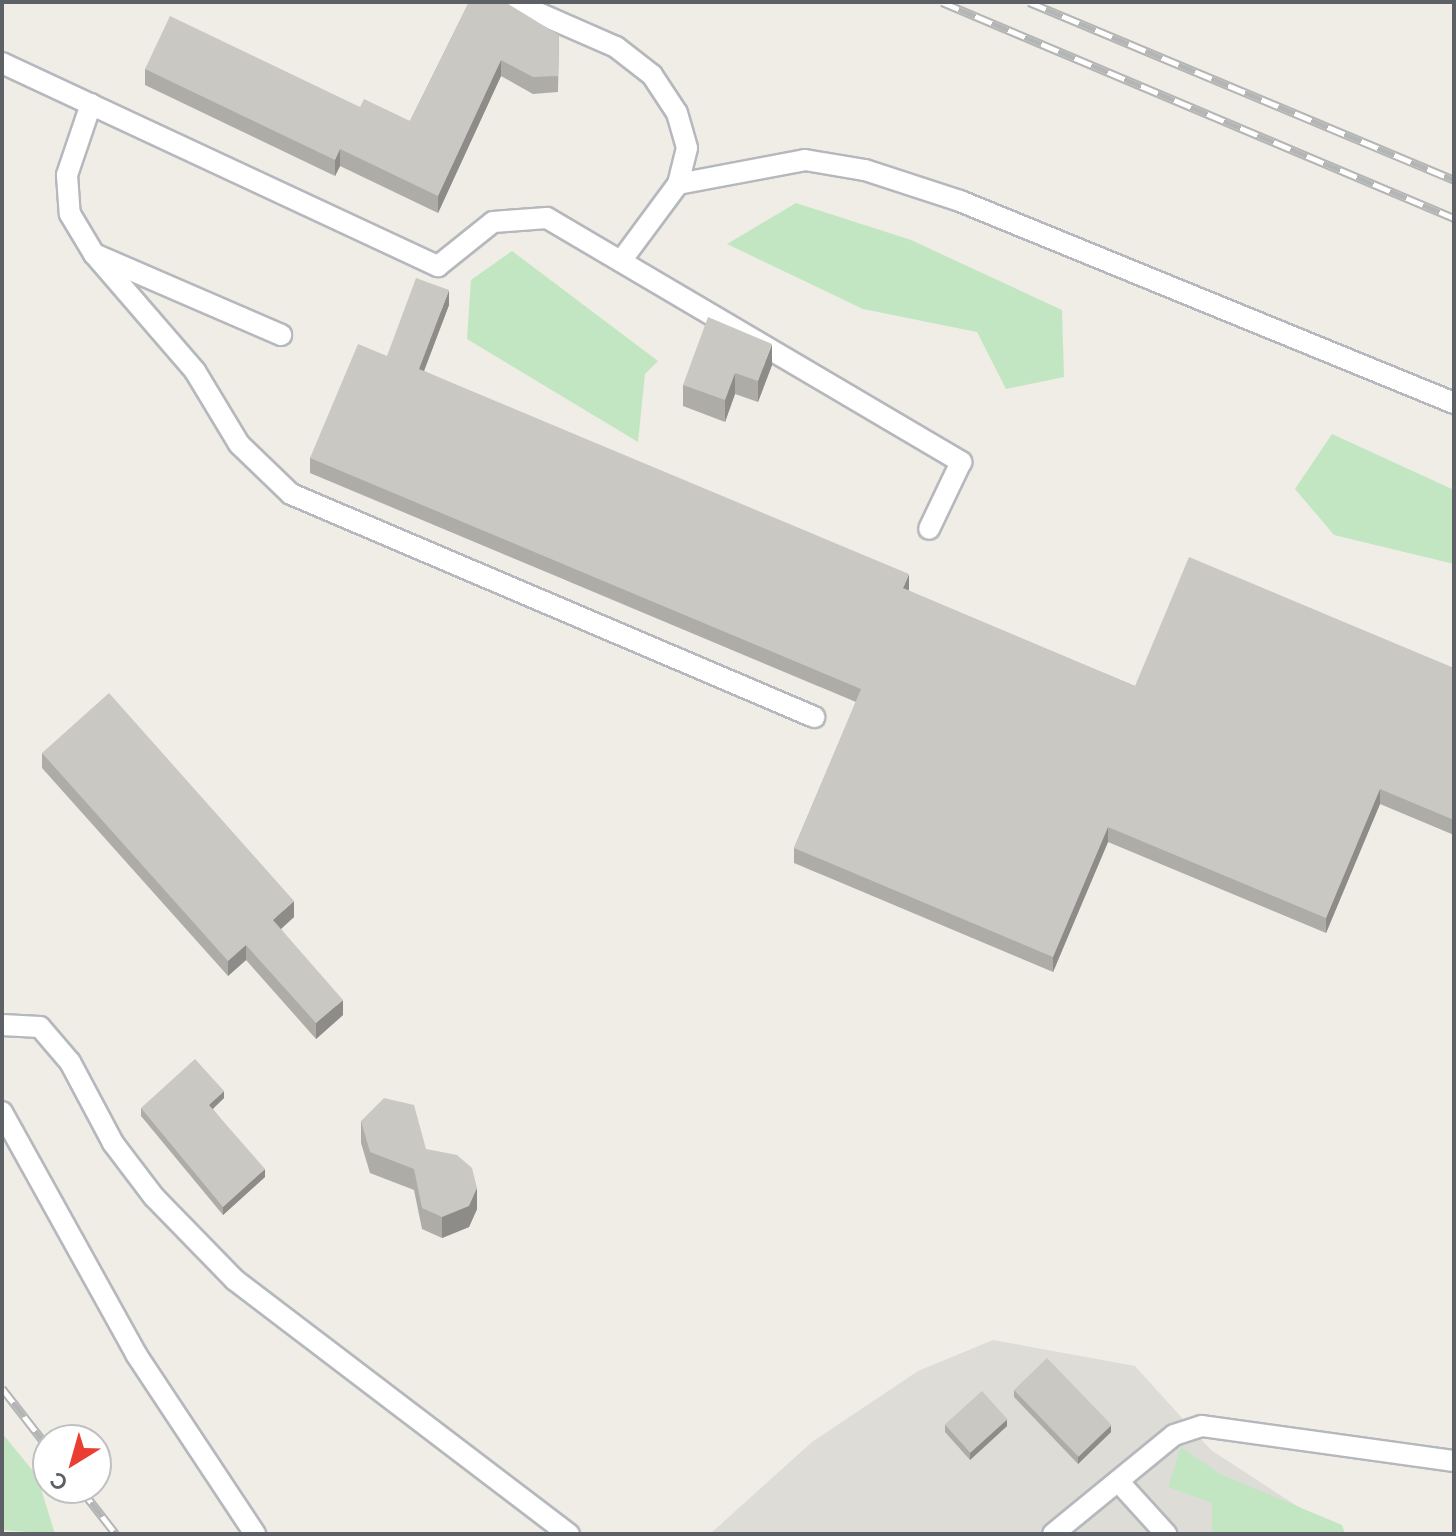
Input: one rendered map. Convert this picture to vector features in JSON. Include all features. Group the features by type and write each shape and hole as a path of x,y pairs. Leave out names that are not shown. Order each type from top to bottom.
{"lane":[{"path":"513,2 616,47 652,75 677,113 687,148 678,184 621,261"},
{"path":"2,63 438,266 493,222 547,218 961,462 929,529"},
{"path":"91,104 67,175 70,214 94,254 195,371 239,444 291,494 814,717"},
{"path":"678,184 805,160 865,170 960,201 1454,403"},
{"path":"94,254 281,335"},
{"path":"2,1025 40,1027 70,1062 146,1186 235,1280 569,1534"},
{"path":"2,1112 136,1354 255,1534"},
{"path":"1053,1534 1174,1435 1202,1426 1454,1461"},
{"path":"1118,1481 1166,1534"}],"shaded area":[{"path":"993,1340 1135,1366 1211,1450 1340,1534 710,1534 812,1442 918,1371"}],"green space":[{"path":"796,203 911,240 1062,310 1064,377 1006,389 977,332 863,309 727,244"},
{"path":"512,251 658,361 645,374 638,442 467,339 471,280"},
{"path":"1332,434 1454,490 1454,564 1334,535 1295,489"},
{"path":"2,1433 32,1470 32,1504 46,1504 55,1534 2,1530"},
{"path":"1181,1447 1220,1474 1342,1525 1345,1534 1212,1534 1212,1503 1168,1487"}],"building":[{"path":"469,2 505,2 559,35 558,76 533,77 501,60 438,196 340,149 335,160 145,69 170,16 360,107 364,99 410,121"},
{"path":"416,278 449,290 419,369 909,574 903,588 1135,686 1189,557 1454,668 1454,820 1380,789 1326,918 1108,827 1053,957 794,848 861,689 310,458 358,344 387,356"},
{"path":"708,317 772,344 758,381 735,373 725,400 683,385"},
{"path":"109,693 294,901 273,920 343,1000 316,1023 246,945 228,961 42,753"},
{"path":"195,1059 224,1091 209,1105 265,1169 223,1207 141,1108"},
{"path":"384,1098 414,1105 426,1149 457,1155 472,1168 477,1188 469,1206 442,1217 422,1208 414,1169 370,1152 361,1121"},
{"path":"1047,1358 1112,1425 1079,1457 1014,1390"},
{"path":"982,1391 1007,1419 970,1453 945,1424"}],"railway":[{"path":"942,2 1454,218"},
{"path":"1029,2 1454,180"},
{"path":"2,1388 32,1426"},
{"path":"93,1504 116,1534"}]}
